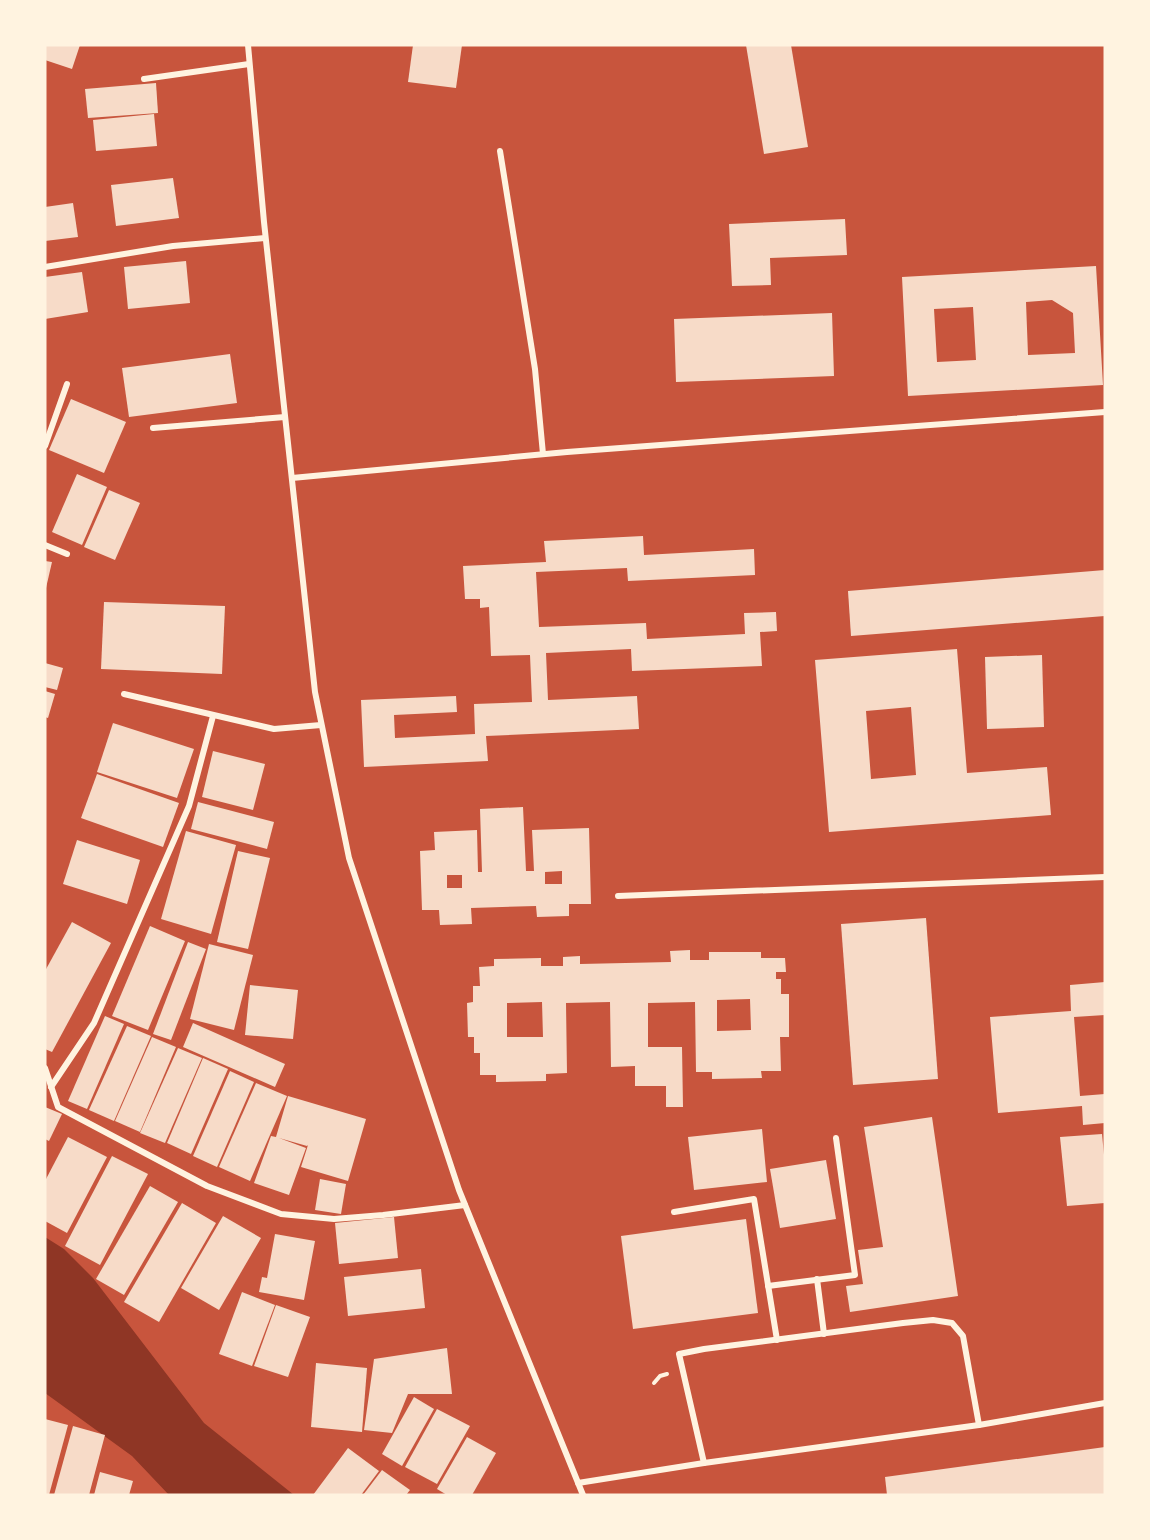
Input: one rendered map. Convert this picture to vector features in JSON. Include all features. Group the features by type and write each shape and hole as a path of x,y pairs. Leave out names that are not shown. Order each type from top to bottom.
{"street":[{"path":"248,45 266,238 315,692 349,858 465,1205 583,1495"},
{"path":"144,79 249,64"},
{"path":"500,151 536,369 543,454"},
{"path":"45,267 173,246 266,238"},
{"path":"45,446 67,384"},
{"path":"292,478 543,454 1105,412"},
{"path":"153,428 285,417"},
{"path":"45,545 67,554"},
{"path":"124,694 274,729 321,725"},
{"path":"51,1087 94,1023 184,816 213,716"},
{"path":"618,896 1105,877"},
{"path":"45,1068 58,1107 207,1186 281,1214 334,1219 465,1205"},
{"path":"768,1286 855,1275 836,1138"},
{"path":"674,1212 754,1199 777,1340"},
{"path":"817,1279 824,1334"},
{"path":"704,1463 679,1354 777,1340 933,1320 952,1323 963,1336 979,1425"},
{"path":"578,1483 979,1425 1105,1403"}],"shaded area":[{"path":"45,1237 64,1249 93,1278 204,1423 294,1495 169,1495 132,1456 45,1393"}],"building":[{"path":"45,45 80,45 72,69 45,60"},
{"path":"413,45 462,45 456,88 408,82"},
{"path":"746,45 791,45 808,147 764,154"},
{"path":"156,83 158,113 88,118 85,89"},
{"path":"154,114 157,146 96,151 93,120"},
{"path":"173,178 179,218 116,226 111,185"},
{"path":"73,203 78,237 45,241 45,207"},
{"path":"845,219 847,255 770,258 771,285 732,286 729,224"},
{"path":"186,261 190,303 128,309 124,267"},
{"path":"1096,266 1103,385 908,396 902,277","holes":["1052,300 1073,313 1075,353 1028,355 1026,302","973,307 976,360 937,362 934,309"]},
{"path":"82,272 88,312 45,319 45,277"},
{"path":"832,313 834,376 676,382 674,319"},
{"path":"230,354 237,403 129,417 122,368"},
{"path":"71,399 126,422 104,473 49,450"},
{"path":"77,474 107,487 82,545 52,532"},
{"path":"109,490 140,503 115,560 84,547"},
{"path":"643,536 644,555 754,549 755,575 628,581 627,568 536,572 539,627 646,623 647,639 745,634 744,613 776,612 777,631 760,632 762,666 632,671 631,649 546,653 548,700 637,696 639,729 486,736 488,761 364,767 361,700 456,696 457,712 394,715 395,738 475,734 474,704 532,702 530,655 491,656 489,607 480,608 480,599 465,599 463,566 546,562 544,541"},
{"path":"45,561 52,562 46,588 45,588"},
{"path":"1105,570 1105,616 851,636 848,591"},
{"path":"104,602 225,606 222,674 101,669"},
{"path":"957,649 967,773 1047,767 1051,815 829,832 815,660","holes":["911,707 916,775 871,779 866,711"]},
{"path":"1042,655 1044,727 987,729 985,657"},
{"path":"45,663 63,668 57,690 45,687"},
{"path":"45,691 55,694 48,718 45,717"},
{"path":"113,723 194,749 177,798 97,772"},
{"path":"213,751 265,764 253,810 202,797"},
{"path":"97,774 179,803 163,847 81,818"},
{"path":"198,802 274,822 267,849 191,829"},
{"path":"523,807 526,871 534,871 532,830 589,828 591,904 569,904 569,916 537,917 536,906 471,908 472,924 440,925 439,910 422,910 420,851 435,850 434,832 477,830 478,872 482,872 480,809","holes":["562,871 562,884 545,884 545,872","447,875 462,875 462,888 447,888"]},
{"path":"186,831 236,845 211,934 161,919"},
{"path":"77,840 140,860 127,904 63,884"},
{"path":"238,851 270,858 248,949 217,942"},
{"path":"926,918 938,1079 853,1085 841,924"},
{"path":"72,922 111,943 52,1052 45,1049 45,971"},
{"path":"150,926 185,941 148,1030 112,1016"},
{"path":"188,942 206,949 171,1040 153,1034"},
{"path":"209,944 253,955 234,1030 190,1019"},
{"path":"690,950 690,960 709,960 709,952 761,952 761,958 785,958 786,972 776,972 776,979 781,979 781,994 789,994 789,1037 780,1037 781,1071 761,1071 762,1078 712,1079 712,1072 696,1072 695,1002 648,1003 648,1047 682,1047 683,1107 666,1107 666,1086 635,1086 635,1066 611,1067 610,1002 566,1003 567,1073 546,1074 546,1081 496,1082 496,1075 480,1075 480,1053 474,1053 474,1037 468,1037 467,1003 473,1002 473,986 480,986 479,967 494,966 494,959 541,958 541,966 563,966 563,957 580,956 580,964 671,962 670,951","holes":["750,999 751,1030 717,1031 717,1000","542,1002 543,1037 507,1037 507,1003"]},
{"path":"1105,982 1105,1015 1074,1017 1080,1096 1105,1094 1105,1123 1083,1125 1082,1106 998,1113 990,1017 1071,1011 1070,985"},
{"path":"250,985 298,990 293,1039 245,1035"},
{"path":"105,1016 124,1024 87,1109 68,1101"},
{"path":"193,1023 285,1064 275,1087 183,1047"},
{"path":"127,1026 151,1036 114,1121 89,1110"},
{"path":"152,1037 176,1047 140,1132 115,1121"},
{"path":"178,1048 202,1058 165,1143 140,1133"},
{"path":"203,1058 228,1069 191,1154 167,1143"},
{"path":"230,1071 254,1082 217,1167 193,1156"},
{"path":"256,1083 287,1096 250,1181 219,1167"},
{"path":"288,1096 366,1119 348,1181 301,1167 308,1145 279,1138 306,1148 289,1195 254,1183 271,1136 276,1137"},
{"path":"45,1107 62,1114 49,1141 45,1139"},
{"path":"932,1117 958,1296 850,1312 846,1286 863,1284 858,1250 883,1247 864,1127"},
{"path":"762,1129 767,1182 694,1190 688,1137"},
{"path":"1102,1134 1105,1203 1067,1206 1060,1137"},
{"path":"68,1137 107,1157 67,1233 45,1221 45,1181"},
{"path":"112,1156 148,1174 100,1265 65,1246"},
{"path":"826,1160 836,1219 780,1228 770,1169"},
{"path":"320,1179 346,1184 341,1214 315,1210"},
{"path":"150,1186 178,1202 124,1295 96,1279"},
{"path":"182,1203 216,1223 159,1322 124,1302"},
{"path":"223,1216 261,1238 219,1310 181,1288"},
{"path":"394,1217 398,1258 339,1264 335,1223"},
{"path":"746,1219 758,1313 633,1329 621,1236"},
{"path":"275,1234 315,1241 304,1300 259,1292 262,1277 267,1278"},
{"path":"421,1269 425,1308 348,1316 344,1277"},
{"path":"242,1292 275,1305 252,1366 219,1354"},
{"path":"276,1305 310,1317 288,1377 254,1366"},
{"path":"447,1348 452,1394 408,1394 392,1433 364,1430 374,1359"},
{"path":"316,1363 367,1368 362,1432 311,1427"},
{"path":"414,1397 434,1409 402,1466 382,1454"},
{"path":"437,1409 470,1426 437,1484 405,1467"},
{"path":"45,1419 68,1425 49,1495 45,1495"},
{"path":"73,1426 105,1435 89,1495 54,1495"},
{"path":"467,1437 496,1453 472,1495 447,1495 437,1489"},
{"path":"1105,1447 1105,1495 887,1495 885,1477"},
{"path":"348,1448 379,1471 361,1495 313,1495"},
{"path":"382,1470 410,1490 406,1495 363,1495"},
{"path":"100,1472 133,1481 129,1495 94,1495"}]}
